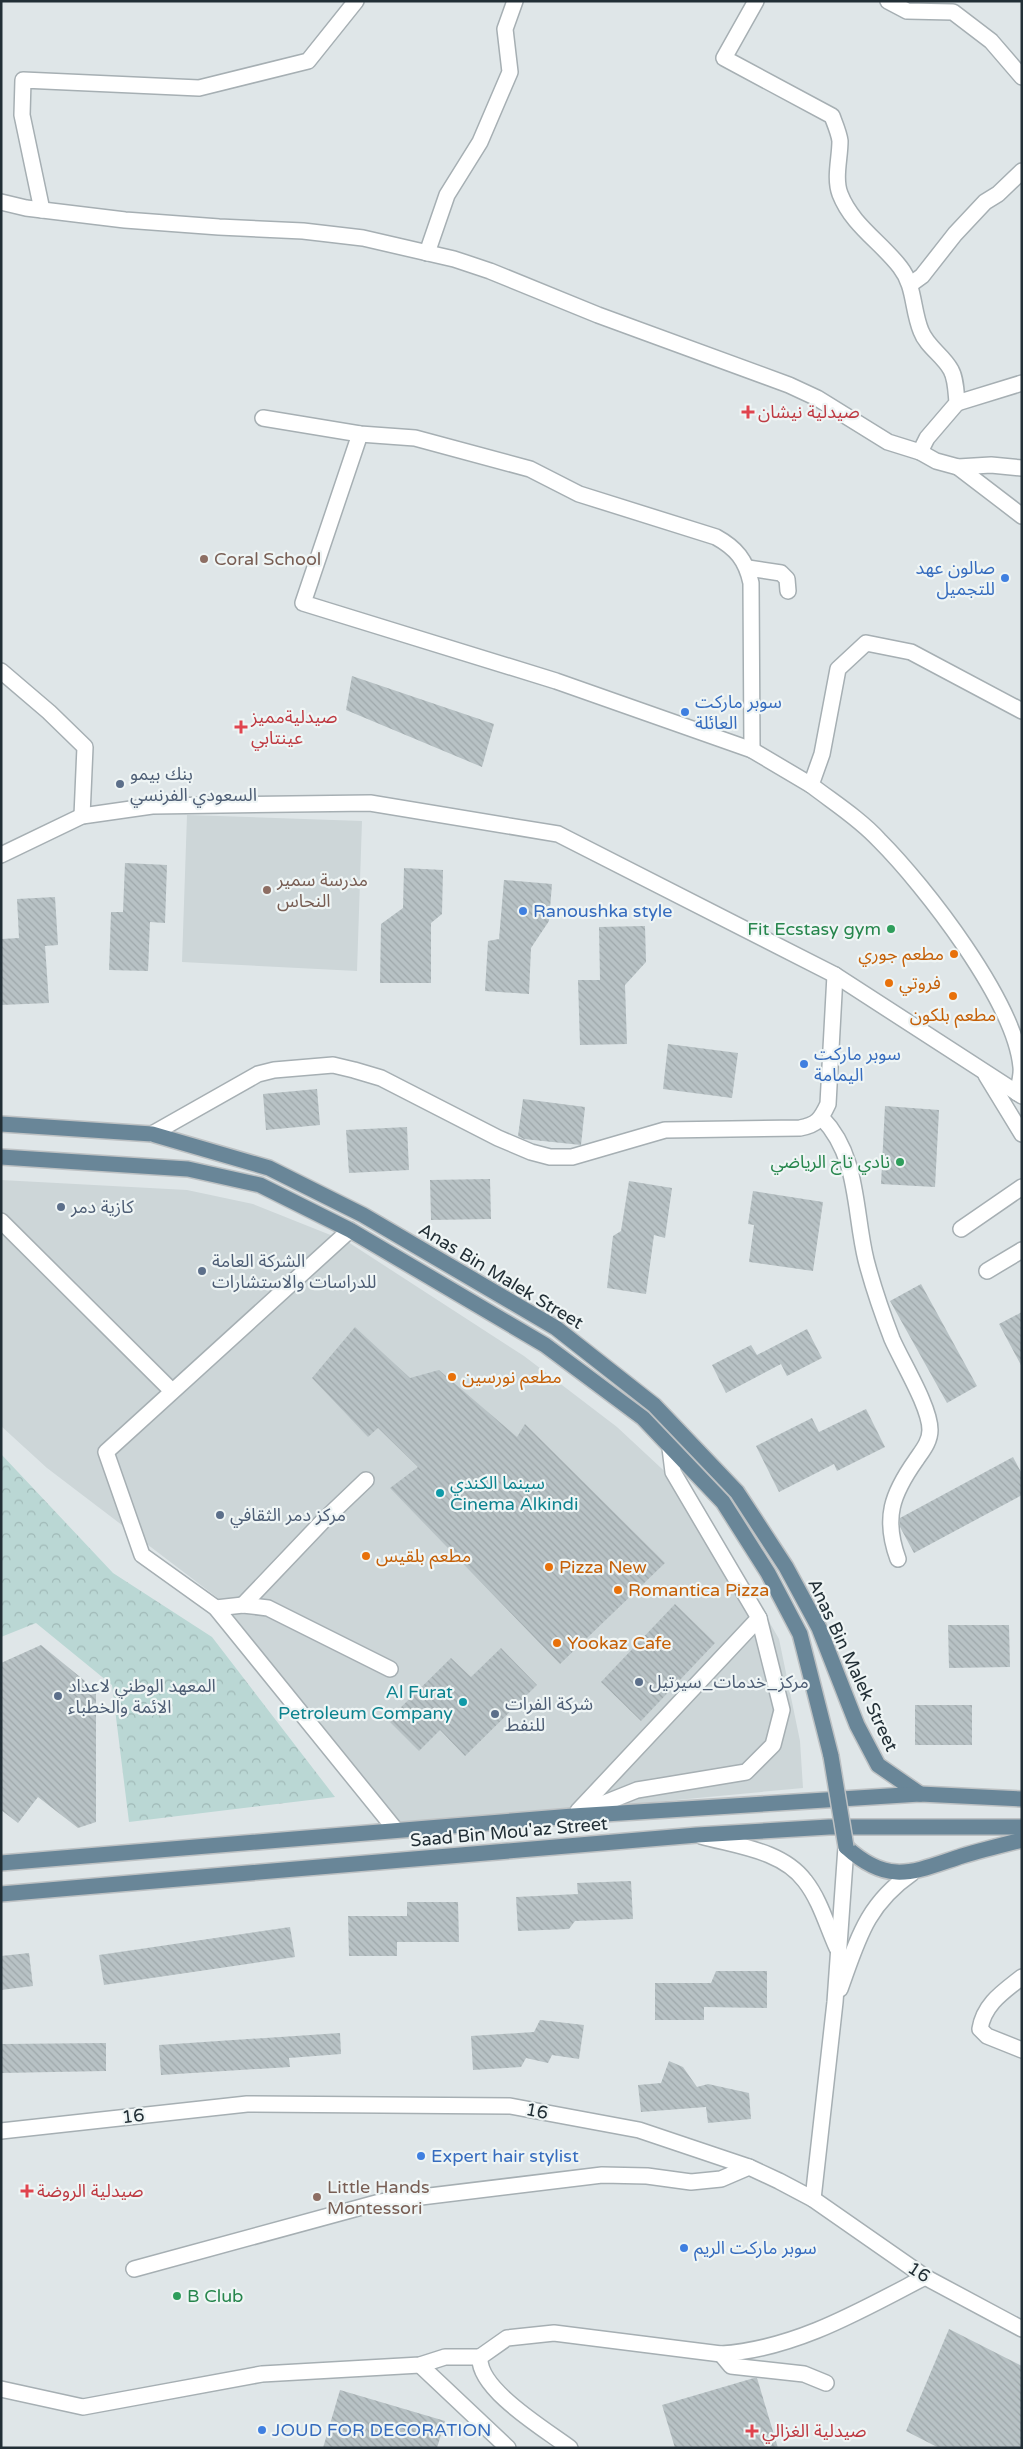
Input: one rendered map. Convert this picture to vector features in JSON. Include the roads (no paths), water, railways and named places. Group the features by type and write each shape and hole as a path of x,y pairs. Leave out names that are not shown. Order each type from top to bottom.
{"main road":[{"name":"Anas Bin Malek Street","path":"1,1124 152,1134 269,1168 364,1215 556,1328 654,1405 738,1492 786,1567 819,1628 857,1725 878,1765 920,1794"},
{"name":"Anas Bin Malek Street","path":"1,1158 197,1171 260,1185 350,1230 545,1345 643,1418 723,1502 768,1573 800,1634 831,1756 846,1847"},
{"name":"Saad Bin Mou'az Street","path":"1,1863 395,1829 920,1794 1022,1799"},
{"name":"Saad Bin Mou'az Street","path":"1,1894 697,1835 829,1827 1022,1827"},
{"path":"846,1847 861,1860 877,1868 895,1873 912,1873 973,1853 1022,1840"}],"street":[{"path":"42,210 22,115 24,80 199,88 308,62 356,1"},
{"path":"426,253 447,195 480,142 510,72 505,29 515,1"},
{"path":"756,1 724,58 832,116 840,139 838,172 840,192 848,209 868,235 888,252 911,284 914,309 921,332 928,345 951,370 956,387 957,403"},
{"path":"888,1 907,12 953,12 991,41 1022,77"},
{"path":"911,284 922,276 955,234 985,202 998,194 1022,171"},
{"path":"1,202 42,210 160,223 332,233 426,253 490,271 598,315 789,385 816,398 888,442 920,452 936,462 958,467 991,465 1022,468"},
{"path":"920,452 927,438 957,403 1022,383"},
{"path":"263,418 360,434 415,438 530,469 572,492 716,538 729,544 741,556 748,568 751,583 752,750"},
{"path":"360,434 303,603 556,681 752,750 811,785 879,839 932,902 966,948 1000,1003 1017,1045 1021,1068 1020,1095"},
{"path":"958,467 1022,516"},
{"path":"748,568 781,573 787,580 788,590"},
{"path":"811,785 822,754 838,669 866,643 911,652 1022,711"},
{"path":"1,672 49,712 84,747 82,816"},
{"path":"1,855 82,816 152,806 370,803 558,834 835,974 1020,1095"},
{"path":"152,1134 258,1074 274,1070 333,1065 381,1078 498,1138 531,1152 550,1157 572,1157 665,1130 800,1128 814,1126 822,1118 828,1104 835,974"},
{"path":"983,1070 1022,1134"},
{"path":"822,1118 831,1128 845,1151 871,1278 893,1341 930,1423 928,1442 903,1478 892,1504 890,1532 898,1559"},
{"path":"961,1229 1022,1187"},
{"path":"1,1222 172,1391"},
{"path":"350,1230 106,1452 142,1555 216,1608 395,1829"},
{"path":"987,1270 1022,1250"},
{"path":"573,1816 637,1790 746,1772 772,1746 782,1710 759,1618 673,1472 670,1448"},
{"path":"243,1605 322,1522 366,1480"},
{"path":"216,1608 243,1605 268,1608 390,1670"},
{"path":"573,1816 759,1618"},
{"path":"697,1835 762,1852 793,1868 805,1881 814,1896 837,1949"},
{"path":"812,2199 835,2002 837,1949 846,1847"},
{"path":"835,2002 862,1928 882,1899 896,1884 912,1873"},
{"path":"1022,1977 993,2000 982,2015 980,2029 986,2036 1022,2050"},
{"name":"16","path":"1,2130 247,2104 510,2106 639,2130 749,2167 812,2199 925,2277 1022,2330"},
{"path":"134,2269 380,2202 602,2176 647,2176 691,2182 721,2179 749,2167"},
{"path":"1,2389 83,2407 262,2374 420,2365 444,2357 480,2357 507,2338 554,2334 721,2354 747,2352 823,2330 925,2277"},
{"path":"721,2354 731,2366 804,2374 826,2383"},
{"path":"480,2357 480,2366 496,2390 570,2448"},
{"path":"420,2365 508,2448"}],"place":[{"name":"صيدلية نيشان","path":"748,412"},
{"name":"Coral School","path":"204,559"},
{"name":"صالون عهد للتجميل","path":"1005,578"},
{"name":"سوبر ماركت العائلة","path":"685,712"},
{"name":"صيدليةمميز عينتابي","path":"241,727"},
{"name":"بنك بيمو السعودي الفرنسي","path":"120,784"},
{"name":"مدرسة سمير النحاس","path":"267,890"},
{"name":"Ranoushka style","path":"523,911"},
{"name":"Fit Ecstasy gym","path":"891,929"},
{"name":"مطعم جوري","path":"954,954"},
{"name":"فروتي","path":"889,983"},
{"name":"مطعم بلكون","path":"953,996"},
{"name":"سوبر ماركت اليمامة","path":"804,1064"},
{"name":"نادي تاج الرياضي","path":"900,1162"},
{"name":"كازية دمر","path":"61,1207"},
{"name":"الشركة العامة للدراسات والاستشارات","path":"202,1271"},
{"name":"مطعم نورسين","path":"452,1377"},
{"name":"سينما الكندي Cinema Alkindi","path":"440,1493"},
{"name":"مركز دمر الثقافي","path":"220,1515"},
{"name":"مطعم بلقيس","path":"366,1556"},
{"name":"Pizza New","path":"549,1567"},
{"name":"Romantica Pizza","path":"618,1590"},
{"name":"Yookaz Cafe","path":"557,1643"},
{"name":"مركز_خدمات_سيرتيل","path":"639,1682"},
{"name":"المعهد الوطني لاعداد الائمة والخطباء","path":"58,1696"},
{"name":"Al Furat Petroleum Company","path":"463,1702"},
{"name":"شركة الفرات للنفط","path":"495,1714"},
{"name":"Expert hair stylist","path":"421,2156"},
{"name":"صيدلية الروضة","path":"27,2191"},
{"name":"Little Hands Montessori","path":"317,2197"},
{"name":"سوبر ماركت الريم","path":"684,2248"},
{"name":"B Club","path":"177,2296"},
{"name":"JOUD FOR DECORATION","path":"262,2430"},
{"name":"صيدلية الغزالي","path":"752,2431"}]}
